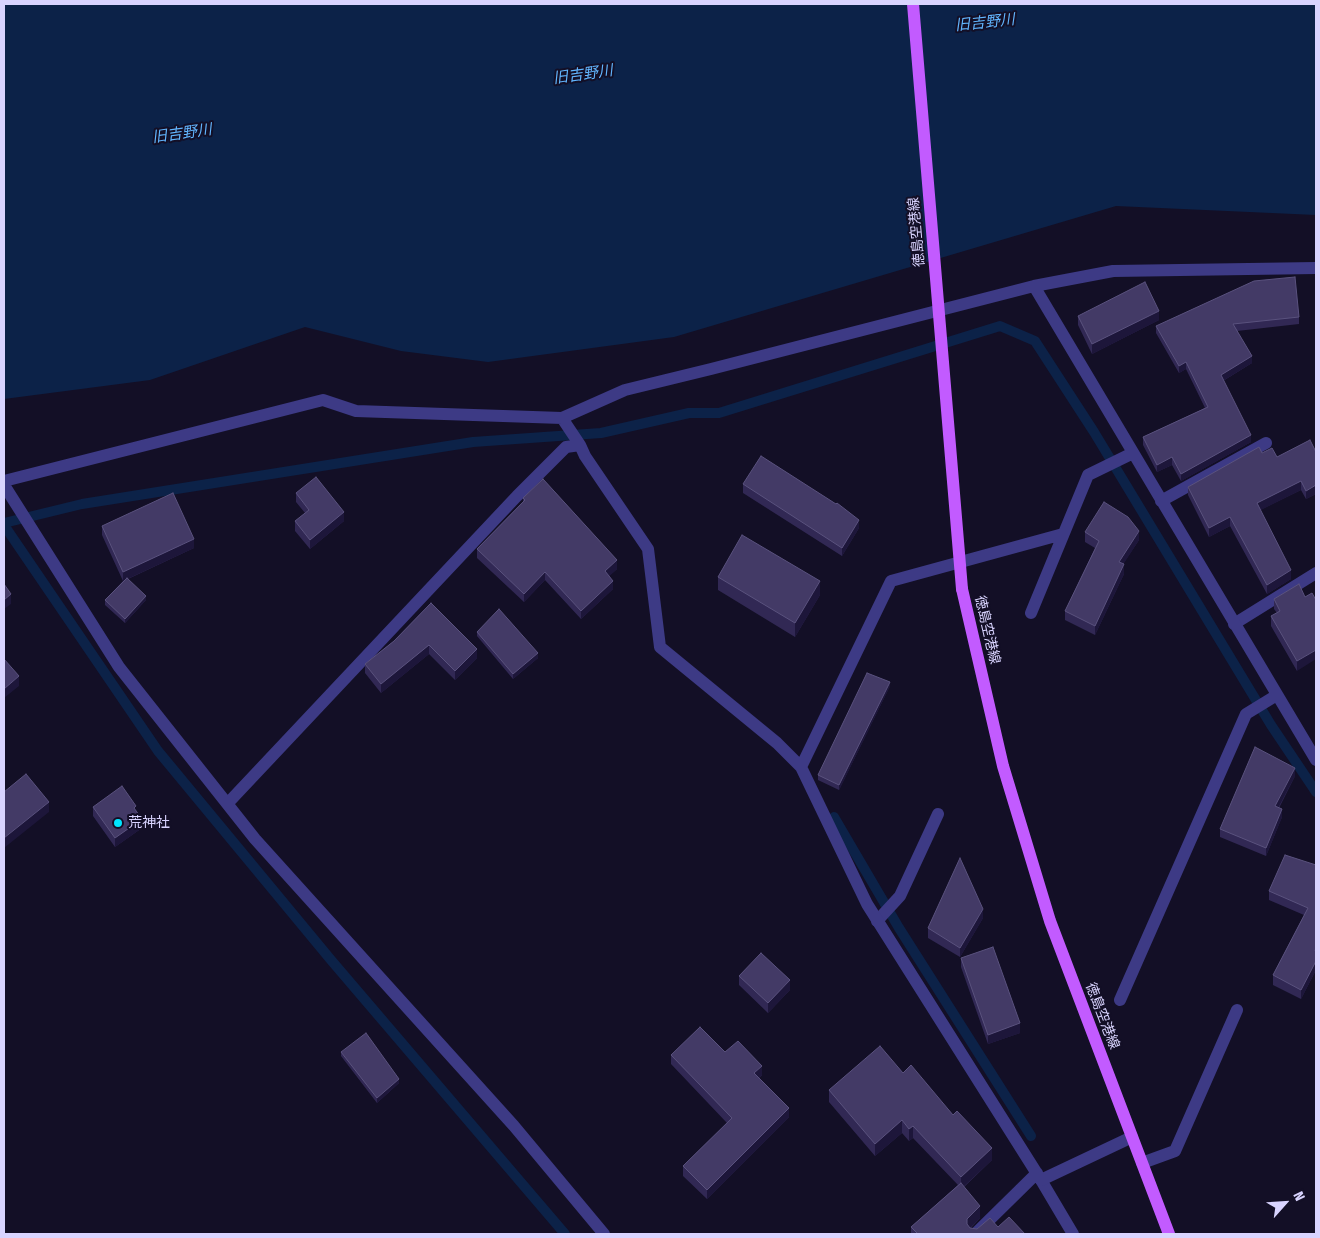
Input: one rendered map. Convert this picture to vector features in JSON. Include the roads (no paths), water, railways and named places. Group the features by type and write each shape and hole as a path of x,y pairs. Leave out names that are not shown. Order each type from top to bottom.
{"main road":[{"name":"徳島空港線","path":"913,4 962,590 1003,766 1050,921 1169,1234"}],"street":[{"path":"604,1234 514,1126 255,839 228,802 119,667 4,483 323,400 356,411 562,418 625,390 1034,286 1113,271 1316,268"},
{"path":"1034,286 1316,760"},
{"path":"562,418 580,445 584,456 648,549 660,647 777,743 801,767 867,904 1039,1176 1073,1234"},
{"path":"1161,500 1266,443"},
{"path":"228,802 545,468 566,447 580,445"},
{"path":"1031,612 1088,475 1133,453"},
{"path":"801,767 892,581 1063,534"},
{"path":"1234,624 1316,573"},
{"path":"1120,1000 1246,714 1277,695"},
{"path":"877,921 900,896 938,814"},
{"path":"1142,1163 1175,1151 1237,1010"},
{"path":"975,1234 1039,1176 1132,1137"}],"water":[{"name":"旧吉野川","path":"4,4 1316,4 1316,215 1116,206 674,337 488,362 401,351 305,327 150,380 4,399"}],"waterway":[{"path":"4,523 82,504 473,442 601,433 689,413 719,413 1000,326 1035,341 1094,432 1271,725 1316,792"},
{"path":"4,525 158,751 331,960 565,1234"},
{"path":"834,817 899,928 1031,1136"}],"place":[{"name":"荒神社","path":"118,823"}]}
